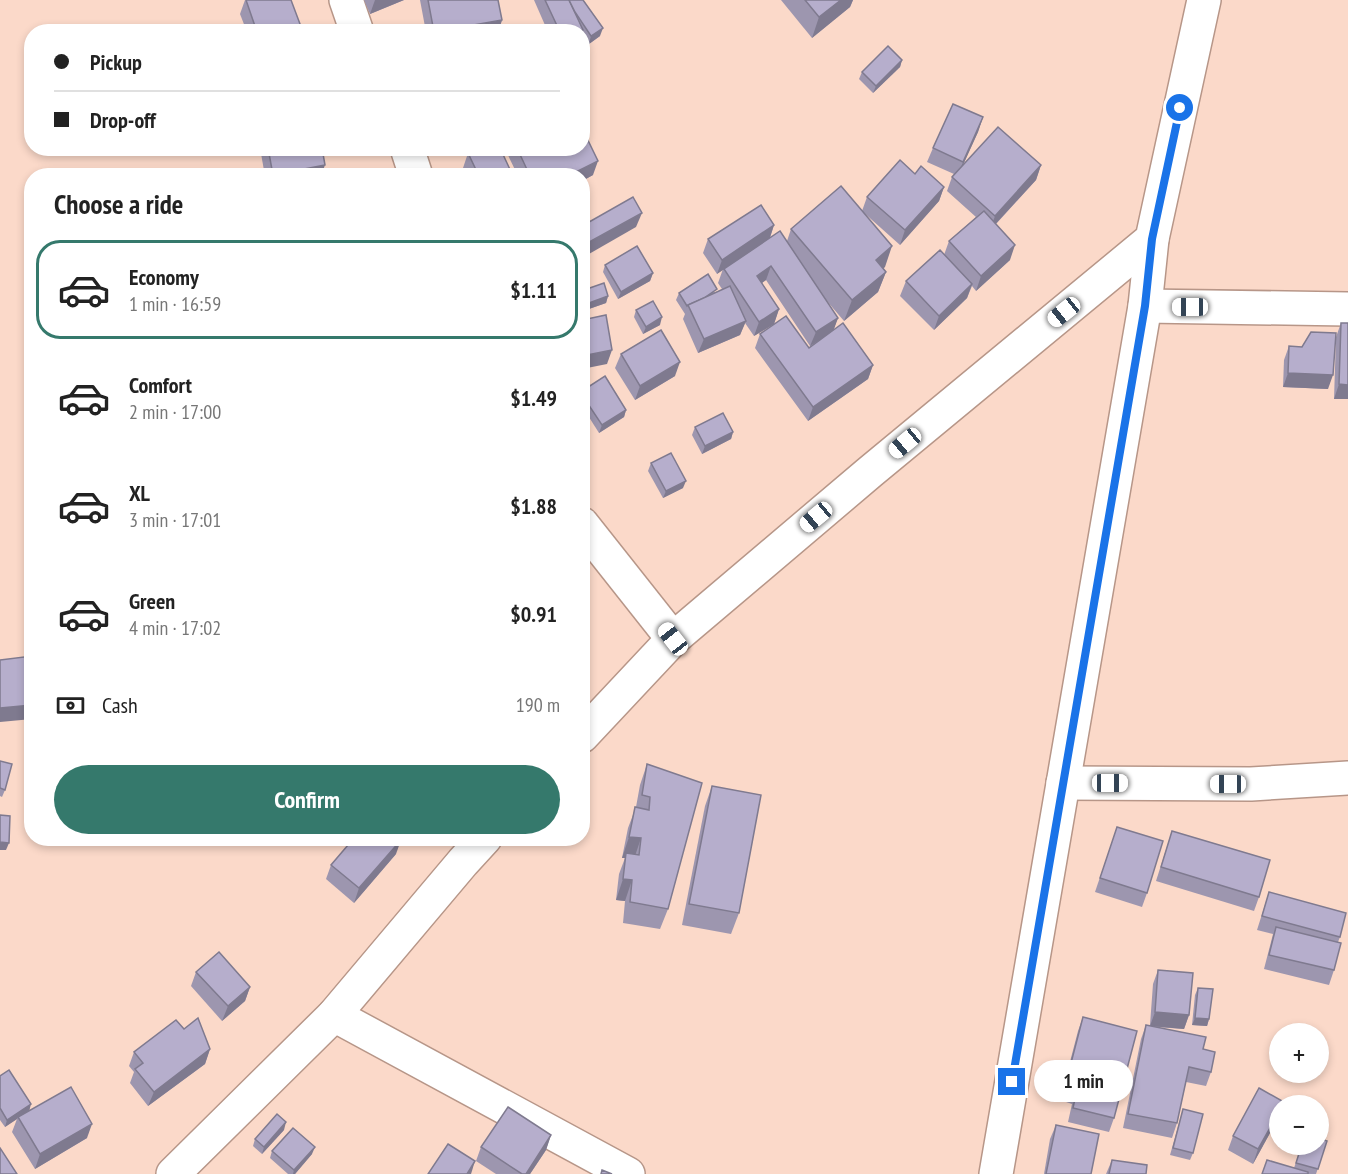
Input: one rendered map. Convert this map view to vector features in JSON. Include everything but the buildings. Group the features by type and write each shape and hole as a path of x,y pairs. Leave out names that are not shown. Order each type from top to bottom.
{"street":[{"path":"346,0 354,24"},
{"path":"996,1174 1145,306 1152,239 1204,0"},
{"path":"590,727 673,639 870,472 1152,239"},
{"path":"1145,306 1348,309"},
{"path":"590,534 673,639"},
{"path":"1063,783 1251,784 1348,778"},
{"path":"173,1174 334,1015 478,846"},
{"path":"334,1015 628,1174"}],"route":[{"path":"1012,1082 1145,306 1152,239 1180,108"}]}
